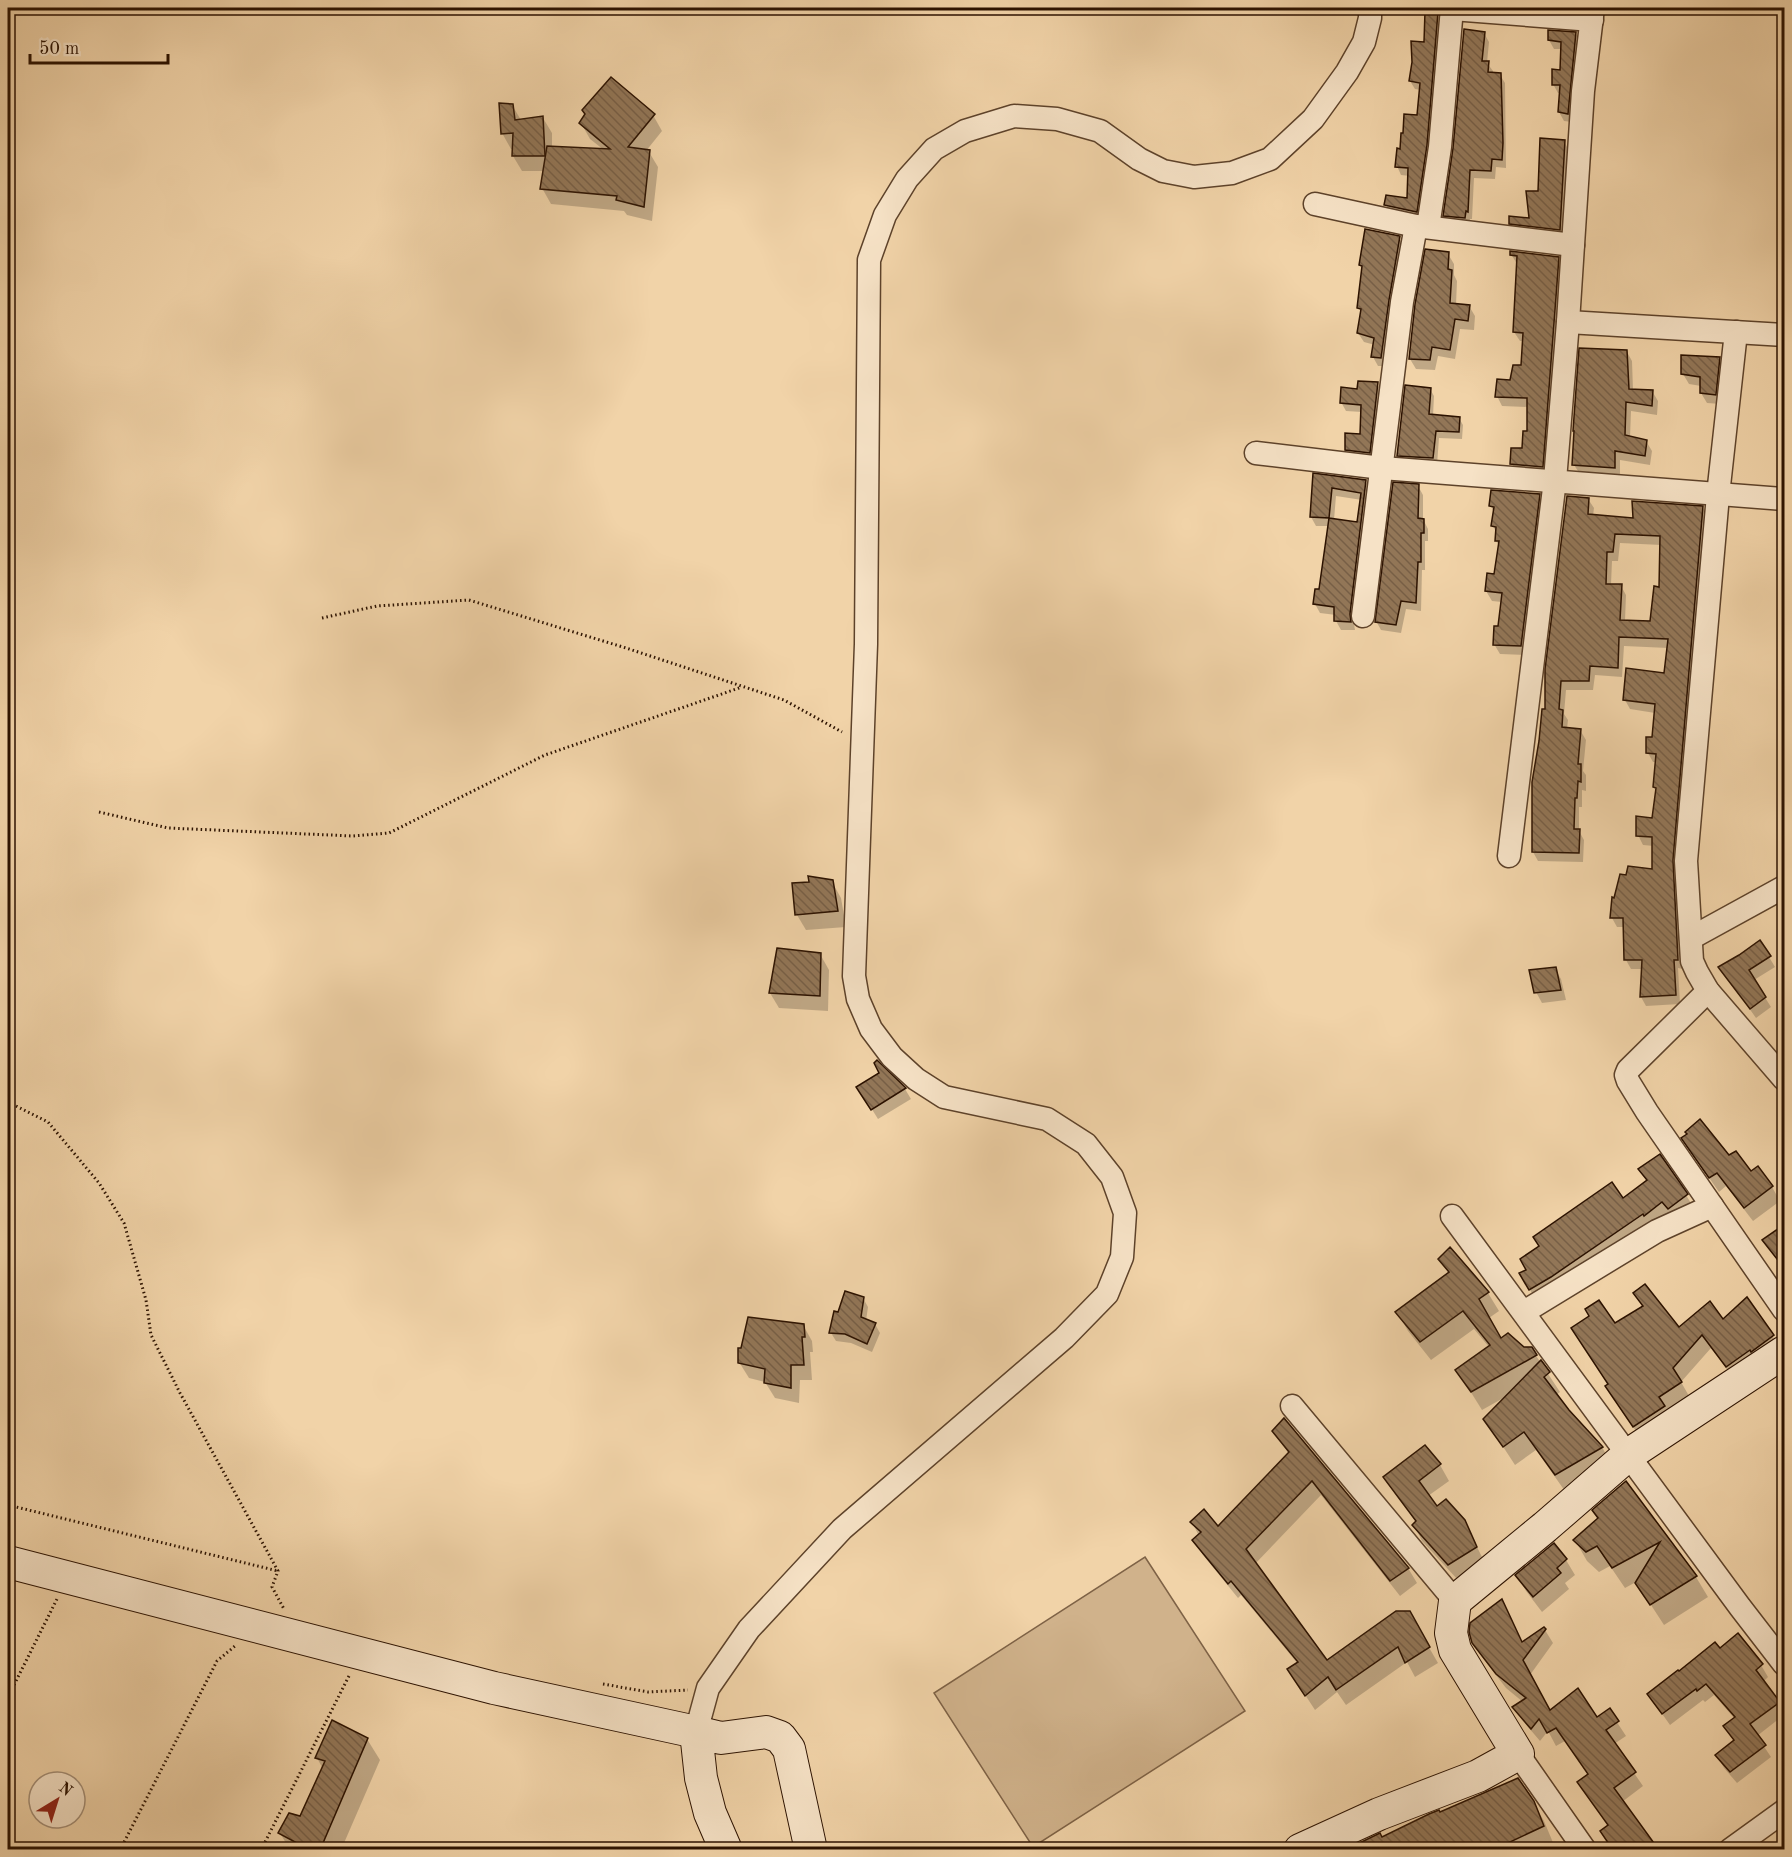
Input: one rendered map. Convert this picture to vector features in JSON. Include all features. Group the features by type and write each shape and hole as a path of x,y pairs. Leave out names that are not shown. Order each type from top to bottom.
{"street":[{"path":"726,1850 710,1813 701,1778 696,1732 708,1688 749,1629 842,1529 1064,1338 1107,1294 1122,1257 1125,1213 1112,1177 1086,1144 1047,1119 945,1097 916,1079 892,1057 871,1029 858,999 854,976 866,644 869,260 885,215 907,179 934,149 965,131 1014,116 1057,119 1100,131 1139,159 1163,171 1194,177 1232,173 1270,159 1313,118 1347,72 1364,42 1370,8"},
{"path":"1362,616 1402,302 1440,147 1452,8 1592,14 1583,92 1556,480 1509,856"},
{"path":"1315,204 1422,226 1573,245"},
{"path":"1568,322 1785,335"},
{"path":"1736,332 1718,495 1686,861 1692,961 1708,991 1785,1079"},
{"path":"1256,453 1382,468 1785,499"},
{"path":"1691,938 1785,887"},
{"path":"1708,991 1628,1070 1626,1075 1647,1112 1785,1310"},
{"path":"1524,1312 1657,1231 1712,1206"},
{"path":"1452,1216 1785,1664"},
{"path":"1585,1850 1518,1754 1455,1650 1451,1633 1455,1601 1628,1455 1785,1352"},
{"path":"1292,1406 1455,1601"},
{"path":"8,1562 67,1578 274,1621 361,1653 494,1688 721,1738 766,1732 780,1737 789,1749 811,1850"},
{"path":"1300,1850 1379,1814 1478,1776 1518,1754"},
{"path":"1730,1850 1785,1811"}],"path":[{"path":"322,618 377,606 469,600 784,700 862,742"},
{"path":"99,812 168,828 353,836 389,833 546,755 742,687"},
{"path":"8,1102 48,1122 99,1183 124,1223 146,1300 151,1335 278,1571 272,1587 274,1621 217,1661 120,1850"},
{"path":"8,1505 278,1571"},
{"path":"8,1697 67,1578"},
{"path":"261,1850 361,1653"},
{"path":"592,1683 648,1692 708,1688"}],"shaded area":[{"path":"1145,1557 1245,1711 1033,1847 934,1693"}],"building":[{"path":"1425,11 1438,12 1427,145 1417,212 1384,205 1386,195 1407,198 1408,168 1395,167 1397,148 1400,149 1401,133 1403,133 1404,114 1417,115 1420,83 1409,81 1412,62 1411,41 1424,42"},
{"path":"1464,29 1485,32 1482,61 1489,61 1488,72 1501,73 1503,143 1502,160 1492,159 1491,171 1470,170 1468,212 1466,211 1465,218 1443,216 1453,148"},
{"path":"1548,30 1576,32 1568,114 1558,112 1560,85 1552,85 1552,69 1560,70 1561,42 1548,40"},
{"path":"611,77 655,114 628,147 650,150 644,207 616,200 617,196 540,189 547,146 610,149 579,123 585,114 582,110"},
{"path":"499,103 513,104 515,120 543,116 545,156 512,156 513,133 501,134"},
{"path":"1540,138 1565,140 1560,230 1509,224 1509,216 1529,218 1526,191 1538,191"},
{"path":"1365,229 1400,236 1381,358 1371,357 1374,338 1357,333 1361,309 1357,308 1362,266 1359,265"},
{"path":"1425,249 1449,252 1448,269 1452,270 1450,303 1470,305 1468,321 1455,319 1450,350 1432,347 1430,360 1409,359 1415,304"},
{"path":"1510,251 1559,257 1543,467 1510,464 1511,448 1522,448 1523,431 1527,431 1527,398 1495,397 1497,379 1510,380 1513,365 1521,365 1523,333 1513,332 1517,256 1510,255"},
{"path":"1579,348 1627,350 1629,389 1653,390 1652,406 1626,402 1625,435 1647,440 1645,456 1615,451 1615,468 1572,465"},
{"path":"1681,355 1720,357 1716,395 1700,393 1700,377 1681,374"},
{"path":"1358,381 1378,382 1370,453 1345,450 1345,433 1360,434 1361,405 1340,403 1341,387 1357,389"},
{"path":"1405,385 1431,388 1429,414 1460,417 1459,432 1436,431 1433,458 1397,456"},
{"path":"1313,473 1366,480 1350,614 1351,622 1334,621 1334,607 1313,604 1315,589 1319,589 1329,518 1310,517","holes":["1332,488 1361,493 1357,522 1329,518"]},
{"path":"1393,482 1419,484 1418,518 1424,519 1424,533 1421,533 1421,562 1418,562 1416,603 1401,601 1396,625 1375,622"},
{"path":"1491,490 1540,494 1521,646 1493,645 1494,626 1498,626 1502,593 1485,591 1487,573 1494,574 1499,541 1495,541 1496,527 1491,526 1494,507 1489,506"},
{"path":"1567,496 1589,498 1588,514 1633,518 1632,501 1703,506 1673,860 1678,960 1674,960 1676,995 1640,997 1642,960 1624,960 1623,918 1610,918 1612,897 1614,898 1620,874 1626,875 1628,866 1652,869 1652,837 1636,836 1636,816 1652,818 1656,788 1653,787 1656,754 1646,753 1646,737 1652,737 1655,704 1623,700 1626,668 1664,673 1668,639 1619,637 1618,668 1590,666 1589,681 1561,681 1559,709 1563,710 1562,727 1581,729 1578,764 1581,764 1581,782 1578,781 1577,798 1575,798 1574,829 1580,829 1579,853 1532,852 1532,782 1542,709 1545,709 1545,669","holes":["1615,534 1660,536 1659,587 1654,586 1650,621 1620,620 1622,584 1606,584 1607,552 1613,552"]},
{"path":"808,876 833,880 838,911 795,915 792,883 809,882"},
{"path":"1760,940 1771,956 1749,970 1766,997 1750,1009 1718,967"},
{"path":"777,948 821,953 820,996 769,993"},
{"path":"1556,967 1561,990 1534,993 1529,970"},
{"path":"877,1060 906,1088 871,1110 856,1087 879,1073 874,1063"},
{"path":"1700,1119 1729,1155 1736,1151 1751,1171 1758,1166 1773,1186 1744,1208 1717,1173 1709,1178 1681,1138"},
{"path":"1660,1154 1688,1194 1668,1209 1662,1202 1529,1290 1519,1273 1526,1270 1520,1259 1539,1246 1533,1237 1612,1182 1623,1198 1647,1180 1638,1169"},
{"path":"1785,1224 1785,1269 1762,1240"},
{"path":"1450,1247 1489,1292 1479,1299 1501,1338 1508,1333 1524,1347 1532,1347 1537,1355 1471,1392 1455,1370 1490,1345 1463,1311 1420,1342 1395,1312 1449,1272 1438,1259"},
{"path":"1645,1284 1679,1327 1710,1301 1723,1319 1747,1297 1774,1335 1726,1367 1702,1335 1673,1368 1682,1382 1659,1397 1665,1406 1633,1427 1605,1386 1608,1384 1571,1328 1589,1316 1585,1309 1599,1300 1615,1323 1643,1306 1633,1293"},
{"path":"845,1291 864,1297 861,1317 876,1323 867,1344 845,1334 829,1333 834,1311 838,1312"},
{"path":"748,1317 804,1324 805,1337 802,1337 804,1365 791,1365 791,1388 764,1383 765,1369 738,1363 738,1348 741,1348"},
{"path":"1541,1360 1550,1372 1544,1377 1569,1410 1603,1447 1555,1475 1524,1432 1503,1447 1483,1419"},
{"path":"1284,1418 1409,1568 1390,1581 1312,1481 1246,1549 1327,1660 1396,1611 1410,1611 1430,1647 1405,1663 1398,1647 1336,1690 1328,1677 1305,1696 1287,1669 1298,1662 1231,1581 1228,1584 1192,1540 1201,1532 1190,1522 1204,1509 1218,1526 1289,1452 1272,1431"},
{"path":"1425,1445 1441,1464 1419,1481 1437,1506 1446,1499 1465,1520 1477,1547 1448,1565 1412,1525 1416,1521 1383,1477"},
{"path":"1626,1481 1697,1576 1650,1605 1635,1583 1660,1542 1612,1568 1597,1546 1586,1552 1573,1540 1598,1518 1592,1510"},
{"path":"1554,1543 1567,1559 1557,1568 1561,1573 1533,1597 1515,1575"},
{"path":"1502,1599 1522,1642 1544,1627 1546,1629 1523,1660 1550,1710 1578,1688 1597,1717 1610,1708 1619,1721 1606,1730 1636,1772 1614,1788 1659,1850 1613,1850 1600,1831 1608,1825 1577,1782 1588,1774 1556,1728 1547,1733 1539,1719 1531,1729 1512,1707 1526,1698 1496,1674 1472,1643 1469,1632 1470,1623"},
{"path":"1738,1633 1763,1664 1756,1670 1780,1702 1750,1724 1766,1745 1730,1772 1715,1755 1734,1740 1723,1726 1735,1717 1706,1684 1662,1714 1647,1694 1715,1642 1720,1648"},
{"path":"332,1720 368,1738 320,1850 310,1850 278,1833 289,1813 300,1816 325,1761 315,1758"},
{"path":"1518,1778 1534,1801 1544,1826 1493,1850 1345,1850 1380,1833 1382,1837 1429,1814 1439,1810 1440,1812"}]}
